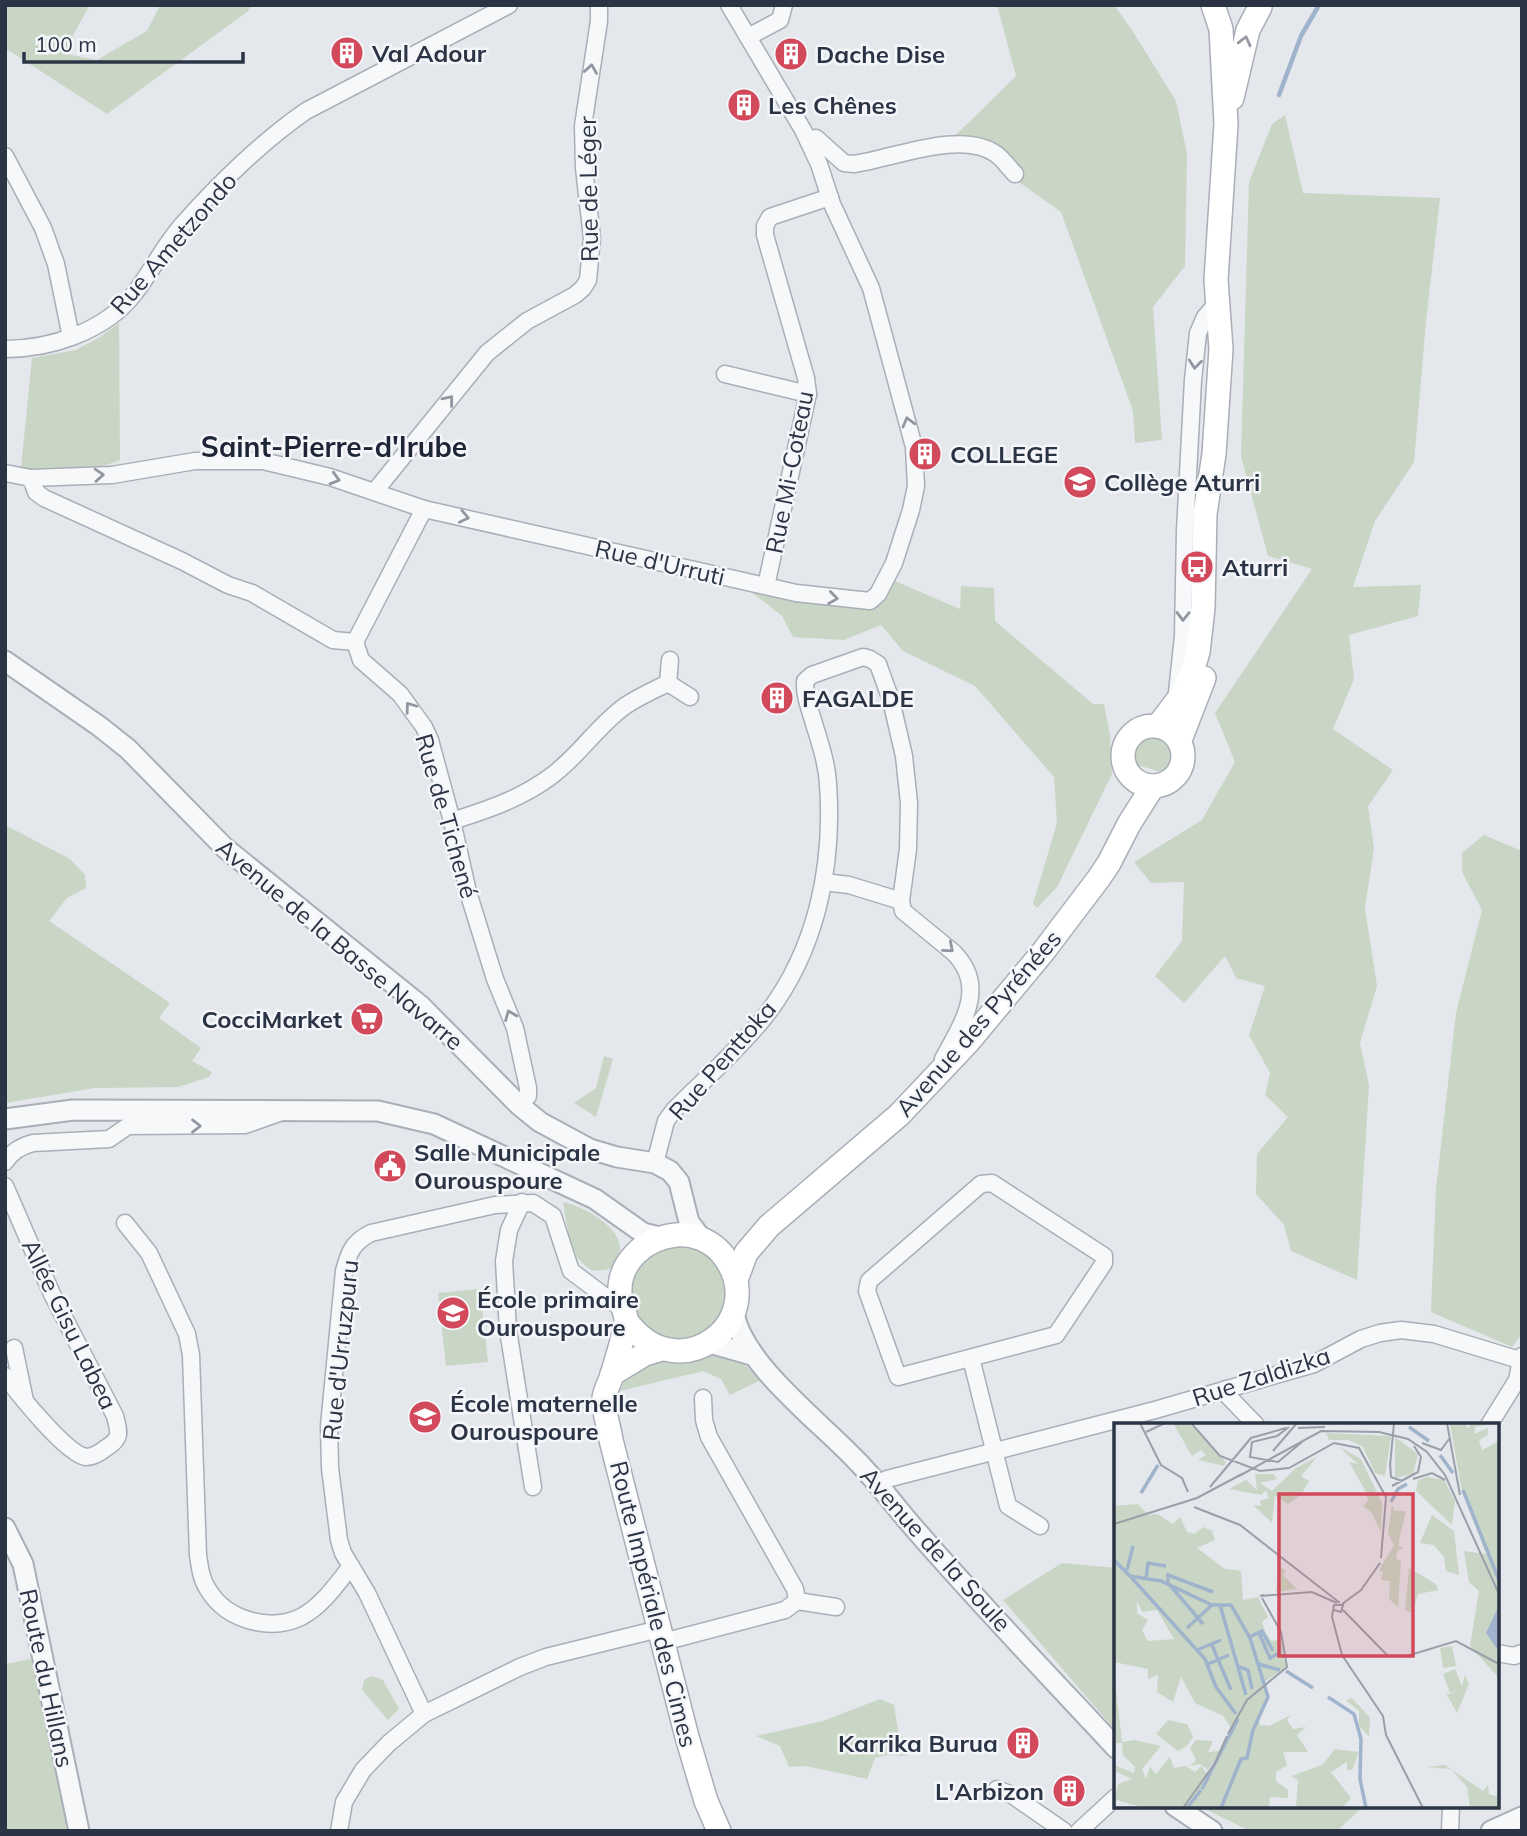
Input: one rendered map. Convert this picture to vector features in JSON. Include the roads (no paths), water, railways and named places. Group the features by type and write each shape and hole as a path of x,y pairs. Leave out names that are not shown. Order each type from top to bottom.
{"main road":[{"path":"1214,5 1244,10 1261,6"},
{"path":"1157,726 1183,693 1192,672 1198,652 1203,608 1205,514 1214,454 1221,349 1216,256 1226,124 1221,29 1214,5"},
{"path":"1226,124 1248,30 1261,6"},
{"path":"1180,740 1168,729 1157,726 1143,727 1134,732 1127,740 1123,759 1131,776 1137,782 1153,786 1169,782 1181,769 1184,760 1180,740 1203,683 1214,630 1219,492 1214,454"},
{"name":"Avenue des Pyrénées","path":"1129,824 1131,776"},
{"name":"Avenue des Pyrénées","path":"736,1280 747,1253 769,1226 839,1169 930,1085 1043,952 1110,863 1129,824 1153,786"},
{"name":"Avenue des Pyrénées","path":"710,1244 769,1226"},
{"path":"682,1234 710,1244 730,1264 736,1280 734,1313 724,1330 710,1343 678,1352 647,1343 635,1332 624,1314 619,1293 626,1267 644,1245 661,1237 682,1234"},
{"name":"Route Impériale des Cimes","path":"624,1314 612,1374 604,1397 606,1415 661,1636 706,1801 719,1831"},
{"path":"612,1374 645,1354 662,1349"}],"street":[{"name":"Rue Ametzondo","path":"5,349 28,349 71,337 116,313 135,293 183,223 258,149 288,124 306,111 509,5"},
{"name":"Rue de Léger","path":"375,491 487,353 527,321 575,295 588,280 592,238 584,168 583,126 599,5"},
{"path":"729,5 808,140 830,197"},
{"path":"748,37 780,20 784,5"},
{"path":"808,140 816,138 844,163 854,164 935,147 979,146 996,154 1015,174"},
{"path":"5,156 47,240 56,264 71,337"},
{"name":"Rue d'Urruti","path":"31,478 112,475 195,461 263,461 375,491 424,509 766,586 823,597 870,601 878,594 894,563 911,510 916,486 914,447 871,288 830,197"},
{"name":"Rue Mi-Coteau","path":"766,586 808,394 806,378 765,235 765,226 770,217 830,197"},
{"path":"1175,704 1183,636 1185,531 1198,333 1205,317 1218,302"},
{"path":"725,374 808,394"},
{"path":"5,473 31,478 36,492 44,498 228,585 252,593 333,640 357,644 424,509"},
{"name":"Rue de Tichené","path":"357,644 361,660 400,694 430,740 468,892 495,979 515,1028 528,1096 519,1105"},
{"name":"Rue Penttoka","path":"655,1163 666,1121 764,1017 786,986 815,918 828,855 828,780 804,691 805,681 812,675 863,657 878,664 891,700 904,756 909,803 908,849 901,901"},
{"name":"Avenue de la Basse Navarre","path":"7,665 99,726 128,749 225,848 421,1006 519,1105 540,1122 590,1149 617,1157 655,1163"},
{"path":"452,821 517,798 538,785 582,750 600,728 668,669 690,697"},
{"path":"824,882 849,885 901,901 904,911 961,959 970,985 970,1008 930,1085"},
{"path":"101,1141 106,1134 107,1124 120,1109"},
{"path":"5,1119 73,1110 378,1111 433,1124 596,1199 643,1233 661,1237 675,1219 683,1199"},
{"path":"5,1162 22,1146 33,1143 101,1141 109,1139 128,1126 245,1125 287,1110"},
{"path":"655,1163 670,1171 679,1182 689,1222 710,1244"},
{"path":"992,1183 1104,1256 1104,1263 1056,1335 971,1358 898,1377 867,1291 869,1281 981,1184 992,1183"},
{"name":"Allée Gisu Labea","path":"5,1186 52,1294 115,1416 119,1432 115,1443 98,1454 87,1457 78,1453 44,1423 5,1376"},
{"path":"533,1487 508,1330 504,1261 509,1230 523,1202 533,1203 552,1216 571,1271 624,1314"},
{"name":"Rue d'Urruzpuru","path":"424,1714 339,1539 329,1453 332,1387 344,1271 348,1254 354,1244 372,1233 495,1205 523,1202"},
{"path":"580,1278 598,1282 626,1267 622,1220"},
{"path":"124,1223 149,1253 187,1334 191,1354 198,1555 201,1575 209,1592 238,1617 260,1623 284,1623 301,1617 314,1608 351,1566"},
{"name":"Avenue de la Soule","path":"734,1313 736,1325 752,1355 879,1485 914,1528 1114,1746"},
{"name":"Rue Zaldizka","path":"879,1485 887,1479 1314,1364 1361,1339 1401,1330 1434,1334 1521,1361"},
{"name":"Avenue de la Soule","path":"710,1343 752,1355"},
{"path":"14,1348 26,1403"},
{"path":"971,1358 1008,1506 1040,1526"},
{"path":"1490,1423 1517,1380 1521,1361"},
{"path":"1226,1389 1229,1397 1253,1423"},
{"path":"703,1398 704,1420 709,1437 795,1589 797,1601"},
{"name":"Route du Hillans","path":"5,1528 23,1564 79,1831"},
{"path":"339,1831 344,1802 363,1770 389,1743 424,1714 520,1667 546,1657 785,1610 797,1601 836,1608"},
{"path":"1499,1653 1514,1656 1522,1653"},
{"path":"997,1788 1012,1795 1064,1831"},
{"path":"1079,1831 1114,1799"},
{"path":"1178,1808 1212,1831"},
{"path":"1450,1831 1451,1808"},
{"path":"1491,1831 1522,1817"}],"waterway":[{"path":"1279,95 1301,36 1319,5"}],"place":[{"name":"Val Adour","path":"347,53"},
{"name":"Dache Dise","path":"791,54"},
{"name":"Les Chênes","path":"744,105"},
{"name":"COLLEGE","path":"925,454"},
{"name":"Collège Aturri","path":"1080,482"},
{"name":"Aturri","path":"1197,567"},
{"name":"FAGALDE","path":"777,698"},
{"name":"CocciMarket","path":"367,1019"},
{"name":"Salle Municipale Ourouspoure","path":"390,1166"},
{"name":"École primaire Ourouspoure","path":"453,1313"},
{"name":"École maternelle Ourouspoure","path":"425,1417"},
{"name":"Karrika Burua","path":"1023,1743"},
{"name":"L'Arbizon","path":"1069,1791"}],"district":[{"name":"Saint-Pierre-d'Irube","path":"334,446"}]}
